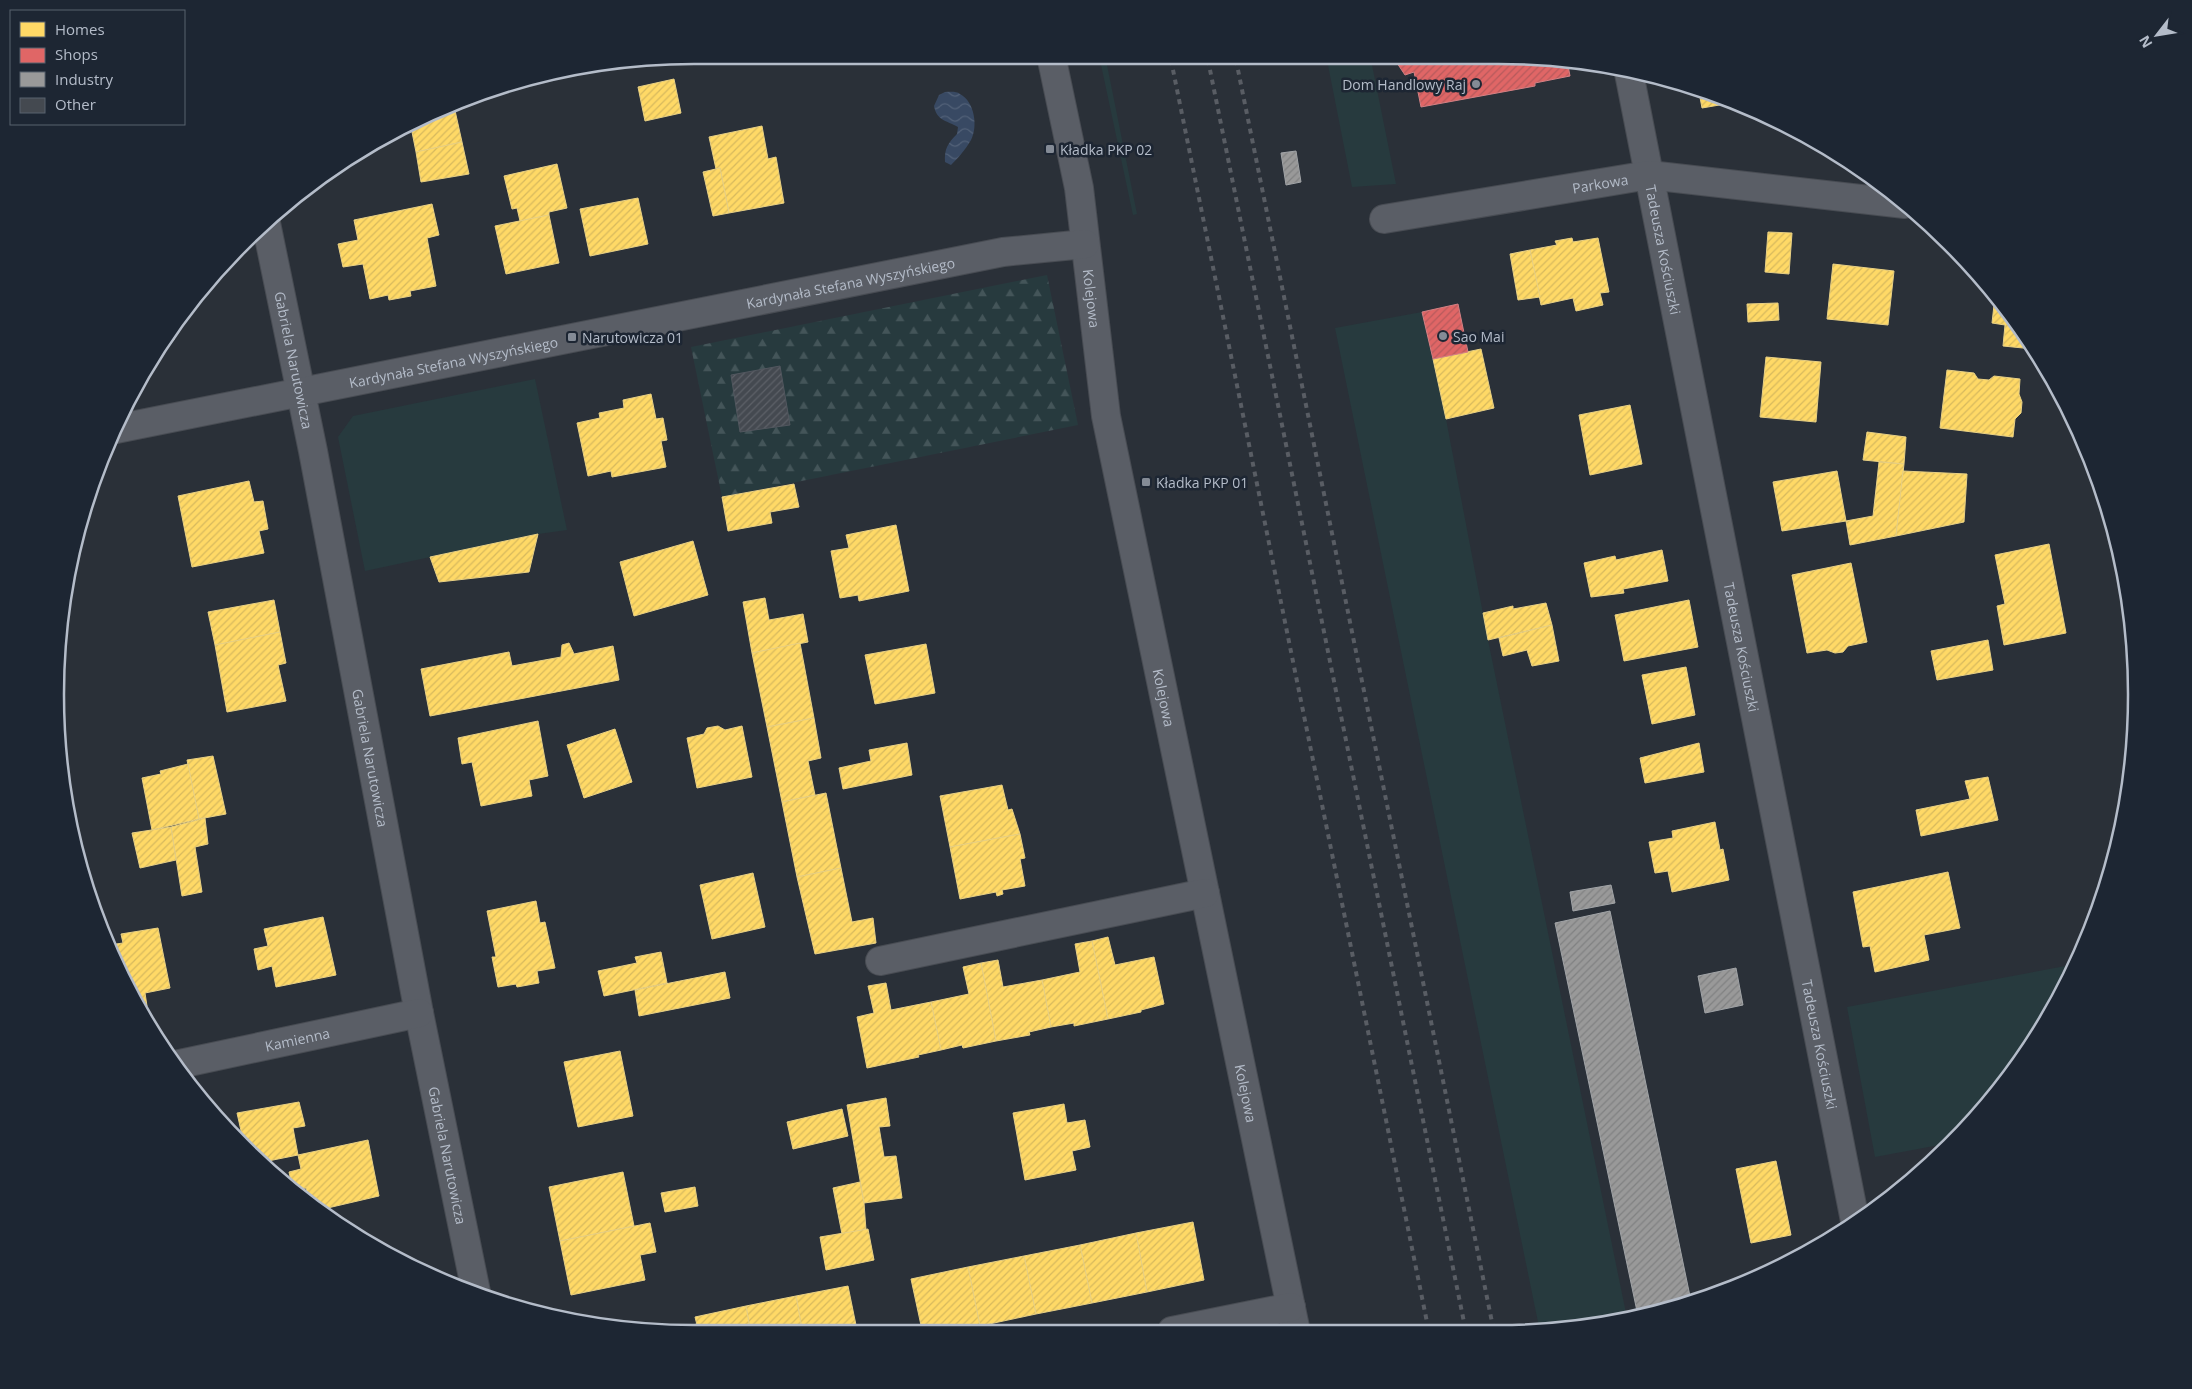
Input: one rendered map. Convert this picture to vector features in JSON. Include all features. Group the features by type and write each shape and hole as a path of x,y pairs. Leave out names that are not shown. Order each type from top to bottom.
{"street":[{"name":"Kolejowa","path":"1053,64 1079,188 1106,416 1294,1319"},
{"name":"Tadeusza Kościuszki","path":"1630,78 1854,1215"},
{"name":"Parkowa","path":"1384,219 1649,175 1891,202"},
{"name":"Gabriela Narutowicza","path":"268,230 301,391 419,1013 475,1285"},
{"name":"Kardynała Stefana Wyszyńskiego","path":"124,426 1003,252 1086,244"},
{"path":"880,961 1205,893"},
{"name":"Kamienna","path":"183,1063 419,1013"},
{"path":"1233,1325 1294,1319"}],"green space":[{"path":"1101,64 1107,64 1137,214 1133,215"},
{"path":"1328,64 1372,64 1396,184 1352,187"},
{"path":"1047,275 1078,425 722,497 691,347"},
{"path":"1422,312 1446,419 1488,640 1626,1312 1580,1320 1538,1324 1335,328"},
{"path":"535,379 567,530 538,534 365,571 338,437 353,416"},
{"path":"2066,966 2044,1010 2022,1045 1972,1110 1940,1145 1875,1157 1847,1007"}],"water":[{"path":"945,92 957,92 965,98 972,109 975,122 971,140 951,165 945,162 945,153 949,143 957,134 958,127 937,115 934,106 939,95"}],"building: Homes":[{"path":"674,79 681,113 645,121 638,87"},
{"path":"1700,97 1720,105 1702,108"},
{"path":"455,111 462,142 416,152 412,131"},
{"path":"762,126 768,159 776,157 784,203 729,213 720,168 716,169 709,137"},
{"path":"462,142 469,174 421,182 416,152"},
{"path":"557,164 567,208 549,212 549,215 520,221 517,208 512,209 504,176"},
{"path":"720,168 729,213 713,216 703,172"},
{"path":"638,198 648,244 590,256 580,209"},
{"path":"432,204 439,235 427,238 436,286 410,291 411,296 389,300 388,295 370,299 363,264 343,267 338,244 358,240 354,220"},
{"path":"549,215 559,263 506,274 495,226"},
{"path":"1768,232 1792,233 1789,274 1765,272"},
{"path":"1572,238 1573,242 1598,238 1609,292 1600,293 1603,305 1576,311 1573,298 1541,305 1530,250 1557,245 1555,241"},
{"path":"1530,250 1540,297 1518,300 1510,254"},
{"path":"1833,264 1894,271 1888,325 1827,319"},
{"path":"1778,303 1779,320 1748,322 1747,304"},
{"path":"1994,306 2025,348 2003,346 2005,325 1992,323"},
{"path":"1481,349 1494,408 1446,419 1433,359"},
{"path":"1766,357 1821,362 1816,422 1760,417"},
{"path":"1947,370 1974,373 1978,379 1989,380 1994,376 2020,379 2021,413 2015,419 2013,437 1940,428"},
{"path":"651,394 656,419 663,418 667,440 661,441 666,467 612,477 611,471 588,476 577,423 600,418 599,413 624,408 623,400"},
{"path":"1630,405 1642,464 1590,475 1579,415"},
{"path":"1867,432 1906,437 1904,464 1863,460"},
{"path":"1879,462 1904,464 1896,536 1850,545 1846,521 1873,516"},
{"path":"1837,471 1846,521 1782,531 1773,482"},
{"path":"1903,471 1967,474 1964,522 1896,536"},
{"path":"249,481 254,502 263,501 268,529 259,531 264,553 192,567 178,496"},
{"path":"794,484 799,507 770,512 772,523 728,531 722,497"},
{"path":"896,525 909,591 859,601 858,595 840,598 831,551 849,548 846,535"},
{"path":"538,534 529,572 439,582 430,557"},
{"path":"693,541 708,595 634,616 620,562"},
{"path":"2049,544 2066,633 2004,645 1997,606 2005,604 1995,555"},
{"path":"1662,550 1668,581 1623,589 1624,593 1591,597 1584,563 1615,556 1616,560"},
{"path":"1851,563 1867,642 1848,646 1843,652 1835,653 1827,650 1807,653 1792,575"},
{"path":"765,598 769,620 803,614 808,642 752,653 743,602"},
{"path":"274,600 280,632 215,645 208,612"},
{"path":"1689,600 1698,647 1624,661 1615,615"},
{"path":"1546,603 1552,625 1488,640 1483,613 1513,606 1513,609"},
{"path":"1552,625 1559,661 1532,666 1527,650 1503,656 1499,638"},
{"path":"280,632 286,663 278,665 286,701 227,712 215,645"},
{"path":"1988,640 1993,670 1937,680 1931,651"},
{"path":"569,643 574,654 613,646 619,680 430,716 421,669 509,652 512,666 561,657 562,645"},
{"path":"800,643 814,718 767,727 752,653"},
{"path":"926,644 935,693 875,704 865,655"},
{"path":"1686,667 1695,715 1652,724 1642,675"},
{"path":"814,718 821,758 808,761 815,795 782,802 767,727"},
{"path":"538,721 548,776 529,780 532,796 481,806 472,762 462,764 458,738"},
{"path":"718,726 725,730 742,726 752,777 697,788 687,738 704,734 707,728"},
{"path":"615,729 632,782 584,798 567,745"},
{"path":"907,743 912,775 843,789 839,768 871,761 869,750"},
{"path":"1699,743 1704,772 1645,783 1640,758"},
{"path":"213,756 226,814 199,819 187,760"},
{"path":"188,764 199,819 152,830 142,778 161,774 160,771"},
{"path":"1988,777 1998,820 1921,836 1916,810 1970,799 1965,781"},
{"path":"1002,785 1008,810 1012,809 1020,834 950,847 940,796"},
{"path":"826,793 841,868 797,877 782,802"},
{"path":"205,818 208,844 195,847 202,892 182,896 171,827"},
{"path":"1715,822 1720,850 1723,849 1729,880 1672,892 1668,871 1655,873 1649,842 1673,838 1672,831"},
{"path":"171,827 176,860 140,868 132,833"},
{"path":"1020,834 1025,858 1020,859 1025,886 1002,890 1003,894 997,896 996,892 960,899 950,847"},
{"path":"841,868 852,922 873,918 876,943 815,954 797,877"},
{"path":"1948,872 1960,928 1924,935 1929,960 1875,972 1870,946 1863,947 1853,892"},
{"path":"753,873 765,927 712,939 700,885"},
{"path":"536,901 540,923 545,922 555,968 537,971 539,983 517,987 516,984 498,987 492,957 496,957 487,911"},
{"path":"323,917 336,975 276,987 272,966 258,970 254,949 268,946 264,929"},
{"path":"158,928 170,988 145,993 147,1006 116,944 123,943 121,934"},
{"path":"1108,937 1115,965 1154,957 1164,1004 1141,1010 1141,1012 1108,1019 1092,941"},
{"path":"1092,941 1108,1019 1074,1026 1074,1023 1051,1027 1042,980 1080,972 1075,944"},
{"path":"661,952 667,983 604,996 598,971 637,963 635,957"},
{"path":"998,960 1003,987 1042,980 1051,1027 1029,1032 1030,1035 996,1041 981,963"},
{"path":"981,963 996,1041 963,1048 962,1045 941,1050 931,1002 969,994 963,967"},
{"path":"725,972 730,998 639,1016 635,990"},
{"path":"886,983 891,1010 931,1002 941,1050 918,1055 919,1057 867,1068 857,1017 874,1013 868,986"},
{"path":"620,1051 633,1116 578,1127 564,1062"},
{"path":"886,1098 890,1126 879,1127 884,1157 896,1156 902,1198 864,1203 847,1105"},
{"path":"299,1102 305,1126 293,1128 298,1155 270,1161 242,1134 237,1113"},
{"path":"1064,1104 1067,1123 1085,1120 1090,1147 1072,1151 1076,1170 1025,1180 1013,1113"},
{"path":"842,1109 848,1136 793,1149 787,1122"},
{"path":"368,1140 379,1196 329,1208 307,1191 306,1188 303,1188 290,1178 289,1172 301,1169 298,1155"},
{"path":"1776,1161 1791,1235 1751,1243 1736,1169"},
{"path":"623,1172 634,1226 560,1241 549,1187"},
{"path":"860,1182 866,1230 842,1234 833,1188"},
{"path":"695,1187 698,1206 665,1212 661,1193"},
{"path":"1193,1222 1204,1280 1147,1292 1136,1233"},
{"path":"650,1223 656,1252 640,1255 645,1280 571,1295 560,1241"},
{"path":"868,1229 874,1260 826,1270 820,1237"},
{"path":"1136,1233 1147,1292 1092,1303 1080,1245"},
{"path":"1080,1245 1092,1303 1036,1314 1024,1256"},
{"path":"1024,1256 1036,1314 980,1325 968,1267"},
{"path":"968,1267 980,1325 921,1325 911,1279"},
{"path":"848,1286 856,1325 801,1325 796,1296"},
{"path":"796,1296 801,1325 749,1325 746,1306"},
{"path":"746,1306 749,1325 697,1325 695,1317"}],"building: Shops":[{"name":"Dom Handlowy Raj","path":"1398,64 1539,65 1568,68 1570,76 1535,83 1535,86 1421,107 1414,72 1405,75"},
{"path":"1458,304 1468,352 1433,359 1422,312"}],"building: Industry":[{"path":"1296,151 1301,182 1286,185 1281,153"},
{"path":"1611,885 1615,903 1573,911 1570,892"},
{"path":"1610,911 1690,1295 1637,1309 1555,923"},
{"path":"1736,968 1743,1005 1705,1013 1698,976"}],"building: Other":[{"path":"780,366 790,425 740,432 731,375"}],"railway":[{"path":"1172,64 1428,1325"},
{"path":"1209,64 1465,1325"},
{"path":"1237,64 1493,1325"}],"place":[{"name":"Dom Handlowy Raj","path":"1476,84"},
{"name":"Kładka PKP 02","path":"1050,149"},
{"name":"Sao Mai","path":"1443,336"},
{"name":"Narutowicza 01","path":"572,337"},
{"name":"Kładka PKP 01","path":"1146,482"}]}
